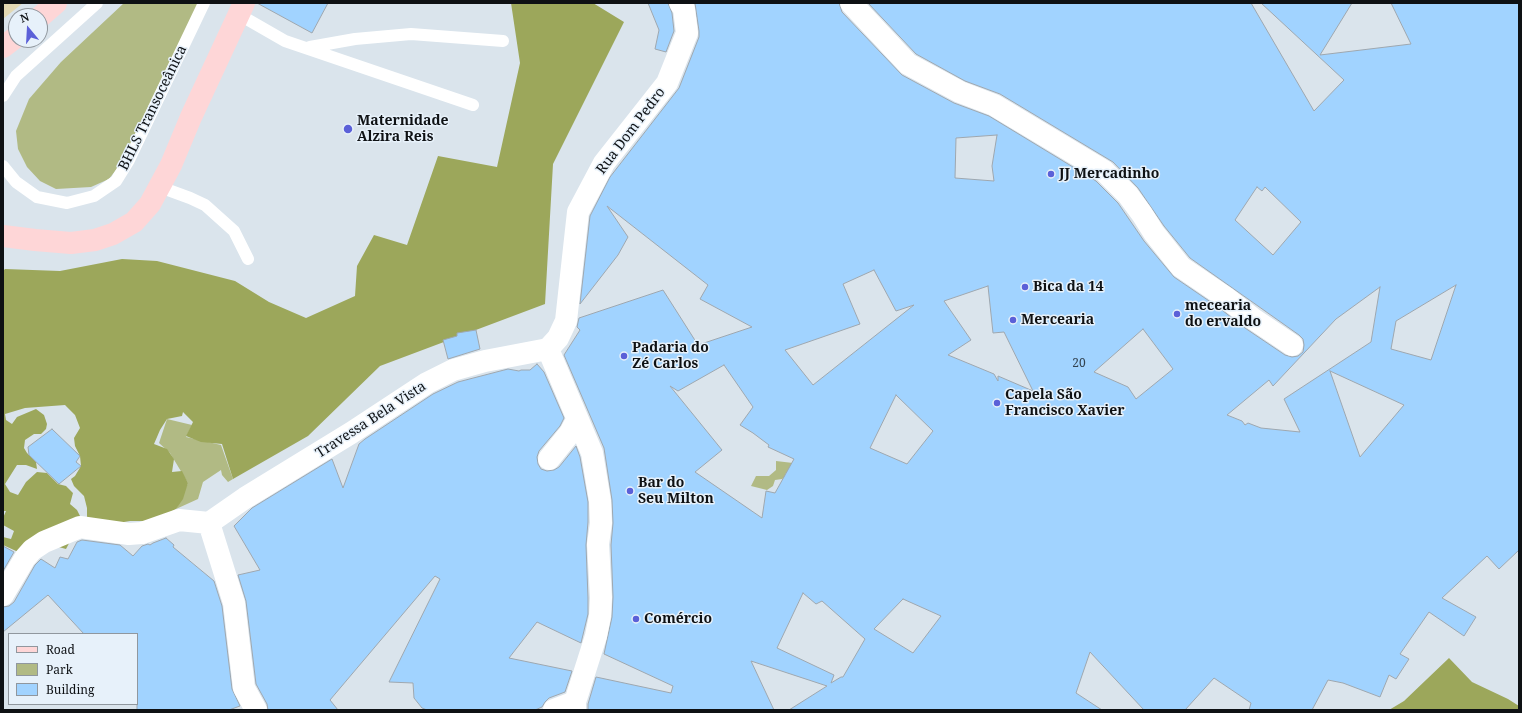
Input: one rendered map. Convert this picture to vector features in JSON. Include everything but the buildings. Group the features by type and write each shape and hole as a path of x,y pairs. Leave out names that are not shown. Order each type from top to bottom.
{"main road":[{"path":"48,10 56,3"},
{"path":"3,236 71,243 96,240 113,234 134,222 150,204 172,165 191,117 241,9"}],"street":[{"name":"Rua Dom Pedro","path":"548,349 558,338 566,321 578,212 604,163 667,83 687,33 684,9 680,3"},
{"path":"851,3 908,64 960,92 994,105 1104,171 1128,195 1154,233 1181,267 1292,345"},
{"path":"548,349 592,453 600,494 601,523 598,544 601,598 600,616 596,636 575,706 554,710"},
{"name":"Travessa Bela Vista","path":"209,523 245,498 351,433 427,383 453,370 485,361 548,349"},
{"path":"549,459 570,433 577,420"},
{"path":"3,595 25,558 32,550 44,542 80,527 129,534 142,533 179,520 209,523 234,603 244,688 256,710"}],"lane":[{"path":"3,96 16,76 97,3"},
{"name":"BHLS Transoceânica","path":"3,166 16,182 37,197 67,203 94,196 116,181 129,160 204,3"},
{"path":"241,9 285,41 473,105"},
{"path":"308,48 355,40 411,34 503,41"},
{"path":"160,187 190,198 206,206 234,231 248,259"}],"green space":[{"path":"124,3 205,3 135,145 109,179 91,187 56,189 40,181 27,167 18,149 16,131 29,99 61,62"},
{"path":"511,3 593,3 624,22 553,164 545,304 380,366 308,436 233,479 222,444 201,442 186,436 193,422 183,412 182,416 167,419 154,444 167,449 174,459 172,472 182,471 188,483 183,499 176,509 163,516 145,521 118,523 87,518 87,508 84,496 74,486 71,479 75,476 81,466 80,456 75,446 74,438 80,428 75,415 65,405 25,408 5,414 6,420 12,424 17,417 36,409 44,415 47,424 46,429 41,434 34,434 25,440 24,448 36,462 37,469 26,465 17,465 5,484 10,492 18,495 26,482 37,472 47,473 58,484 66,486 73,493 70,504 77,510 81,518 66,549 55,546 27,556 3,545 3,537 11,539 14,531 3,525 3,518 6,511 3,511 3,271 5,269 60,271 122,259 157,261 235,281 269,302 306,318 355,296 357,266 374,235 407,245 438,156 497,167 520,63"},
{"path":"167,419 192,425 186,437 221,445 233,479 228,482 222,475 221,470 203,482 198,499 176,509 188,483 170,453 159,443"},
{"path":"776,461 793,463 785,475 788,476 775,480 773,486 767,490 751,486 756,476 769,476 776,470"},
{"path":"1449,658 1472,682 1508,699 1519,706 1519,710 1389,710 1404,701"}],"sand":[{"path":"3,3 23,3 17,8 8,8 8,15 3,19"}],"place":[{"name":"Maternidade Alzira Reis","path":"348,129"},
{"name":"JJ Mercadinho","path":"1051,174"},
{"name":"Bica da 14","path":"1025,287"},
{"name":"mecearia do ervaldo","path":"1177,314"},
{"name":"Mercearia","path":"1013,320"},
{"name":"Padaria do Zé Carlos","path":"624,356"},
{"name":"Capela São Francisco Xavier","path":"997,403"},
{"name":"Bar do Seu Milton","path":"630,491"},
{"name":"Comércio","path":"636,619"}]}
